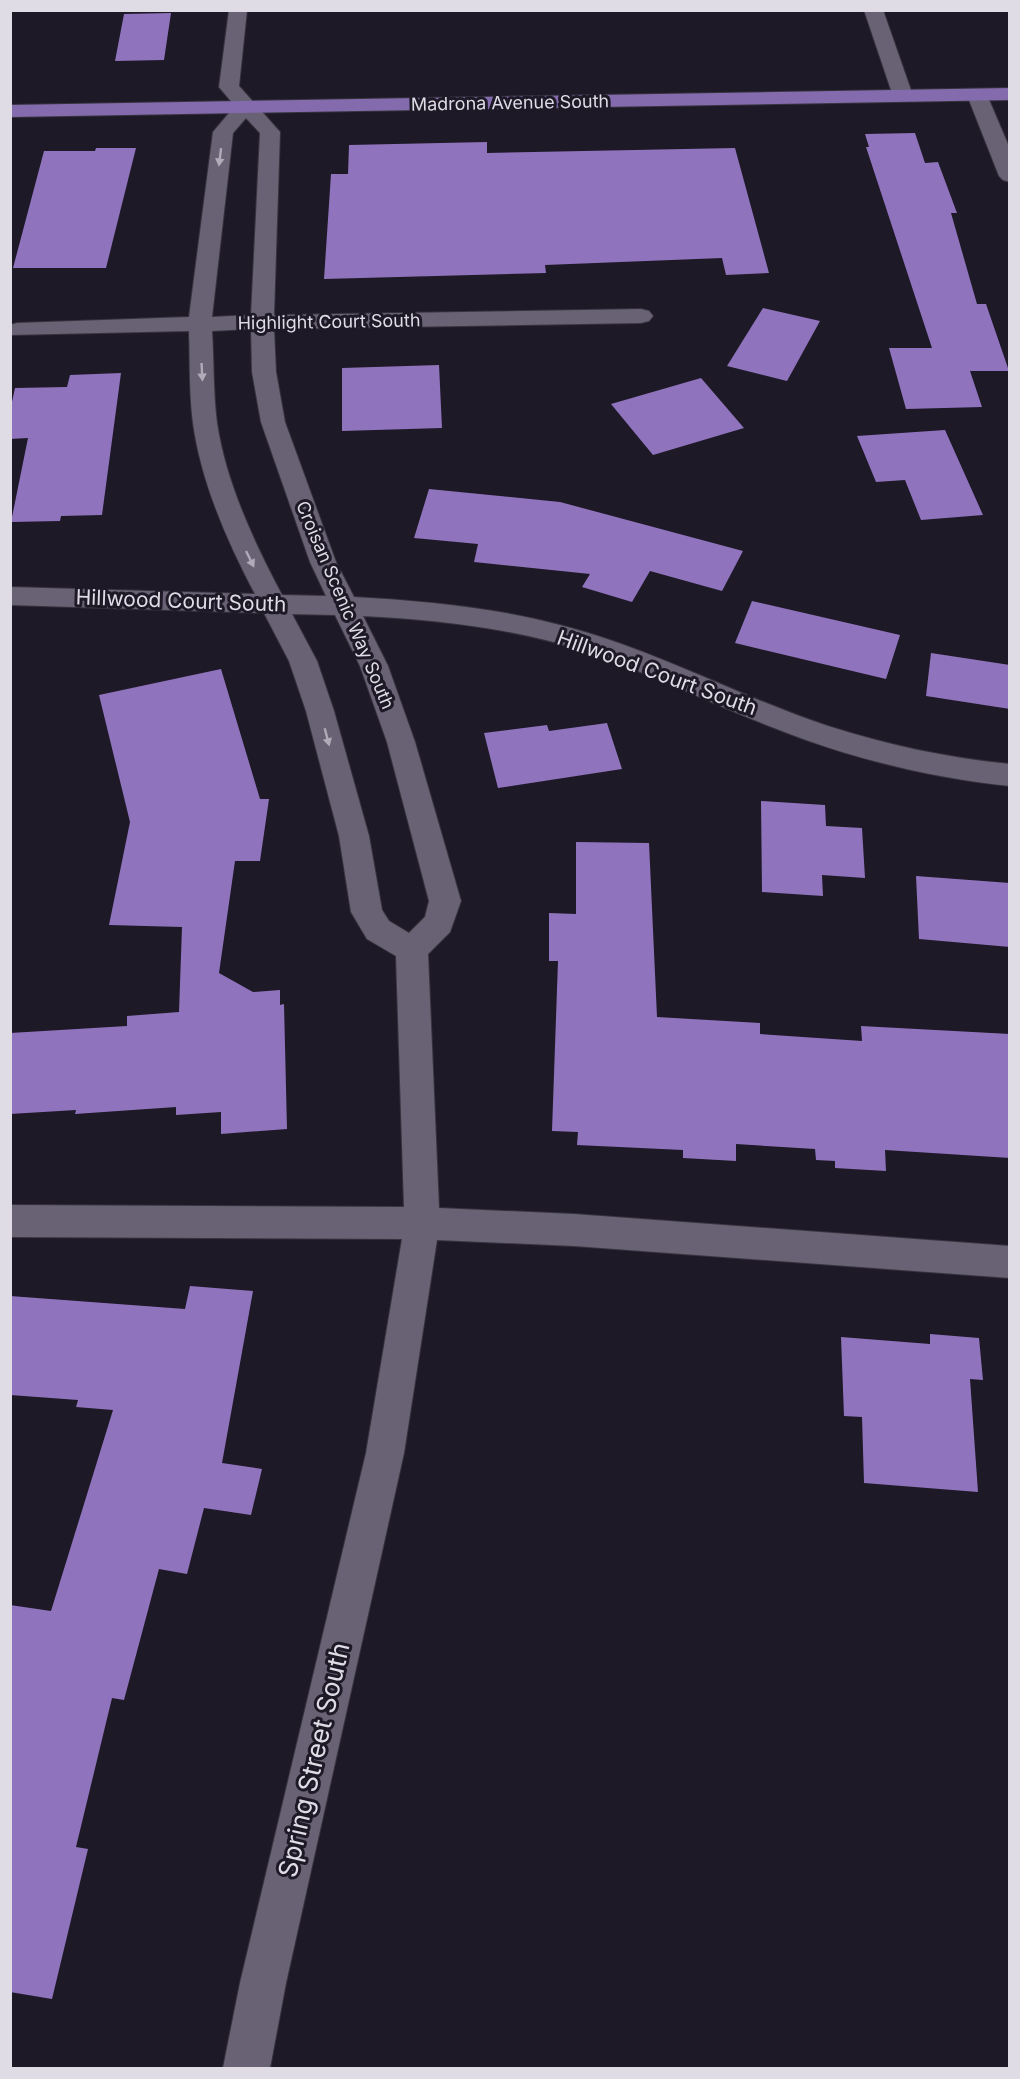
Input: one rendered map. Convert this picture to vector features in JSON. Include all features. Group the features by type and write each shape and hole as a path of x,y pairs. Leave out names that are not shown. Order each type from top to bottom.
{"main road":[{"name":"Madrona Avenue South","path":"10,111 1010,94"}],"street":[{"name":"Croisan Scenic Way South","path":"238,10 229,87 270,132 262,322 264,372 273,422 323,562 374,666 401,742 445,901 439,923 412,950"},
{"path":"873,10 903,96"},
{"path":"977,95 1010,176"},
{"path":"245,107 223,132 200,324 205,422 214,465 247,554 303,661 320,711 354,836 367,912 378,930 412,950"},
{"name":"Highlight Court South","path":"17,330 262,322 641,316"},
{"name":"Hillwood Court South","path":"10,596 345,606 437,611 501,620 596,645 817,733 881,752 961,770 1010,775"},
{"name":"Spring Street South","path":"247,2068 263,1983 386,1453 422,1223 412,950"},
{"path":"10,1221 422,1223 574,1230 1010,1262"}],"building":[{"path":"171,13 164,60 115,61 124,14"},
{"path":"915,133 925,163 938,162 957,213 951,213 977,304 986,304 1009,371 970,371 982,407 906,409 889,348 932,348 866,147 869,147 865,134"},
{"path":"487,142 487,153 735,148 769,273 726,275 722,258 545,265 546,273 324,279 331,174 348,174 349,145"},
{"path":"96,148 136,148 106,268 13,268 44,151 95,151"},
{"path":"763,308 820,321 787,381 727,366"},
{"path":"439,365 442,428 342,431 342,368"},
{"path":"121,373 102,515 61,516 60,521 11,522 28,438 10,439 10,411 15,388 67,387 70,375"},
{"path":"701,378 744,428 653,455 611,404"},
{"path":"945,430 983,515 921,520 905,480 876,482 857,436"},
{"path":"429,489 560,502 743,551 722,591 650,571 632,602 582,587 590,574 474,562 478,544 414,538"},
{"path":"752,601 900,635 886,679 735,643"},
{"path":"931,653 1010,665 1010,709 926,696"},
{"path":"221,669 260,799 269,799 260,861 235,861 219,973 253,992 280,990 280,1005 284,1004 287,1129 221,1134 221,1112 176,1115 176,1107 75,1114 76,1110 10,1114 10,1033 127,1026 127,1016 179,1012 182,927 109,925 130,822 99,695"},
{"path":"607,723 622,769 498,788 484,733 547,725 549,731"},
{"path":"761,801 825,805 826,826 862,828 865,878 822,875 823,896 762,892"},
{"path":"576,842 649,843 657,1017 760,1023 760,1034 862,1041 861,1026 1010,1034 1010,1158 885,1150 886,1171 835,1168 835,1161 816,1160 815,1149 736,1144 736,1161 683,1158 683,1150 577,1145 578,1132 552,1131 558,961 549,961 549,913 576,914"},
{"path":"916,876 1010,883 1010,947 919,939"},
{"path":"190,1286 253,1291 222,1463 262,1469 251,1515 204,1508 187,1574 159,1569 124,1700 112,1698 76,1847 88,1849 52,1999 10,1992 10,1605 51,1611 113,1410 76,1407 78,1400 10,1395 10,1296 185,1309"},
{"path":"930,1334 979,1338 983,1380 970,1379 978,1492 864,1483 862,1417 844,1416 841,1337 930,1344"}]}
